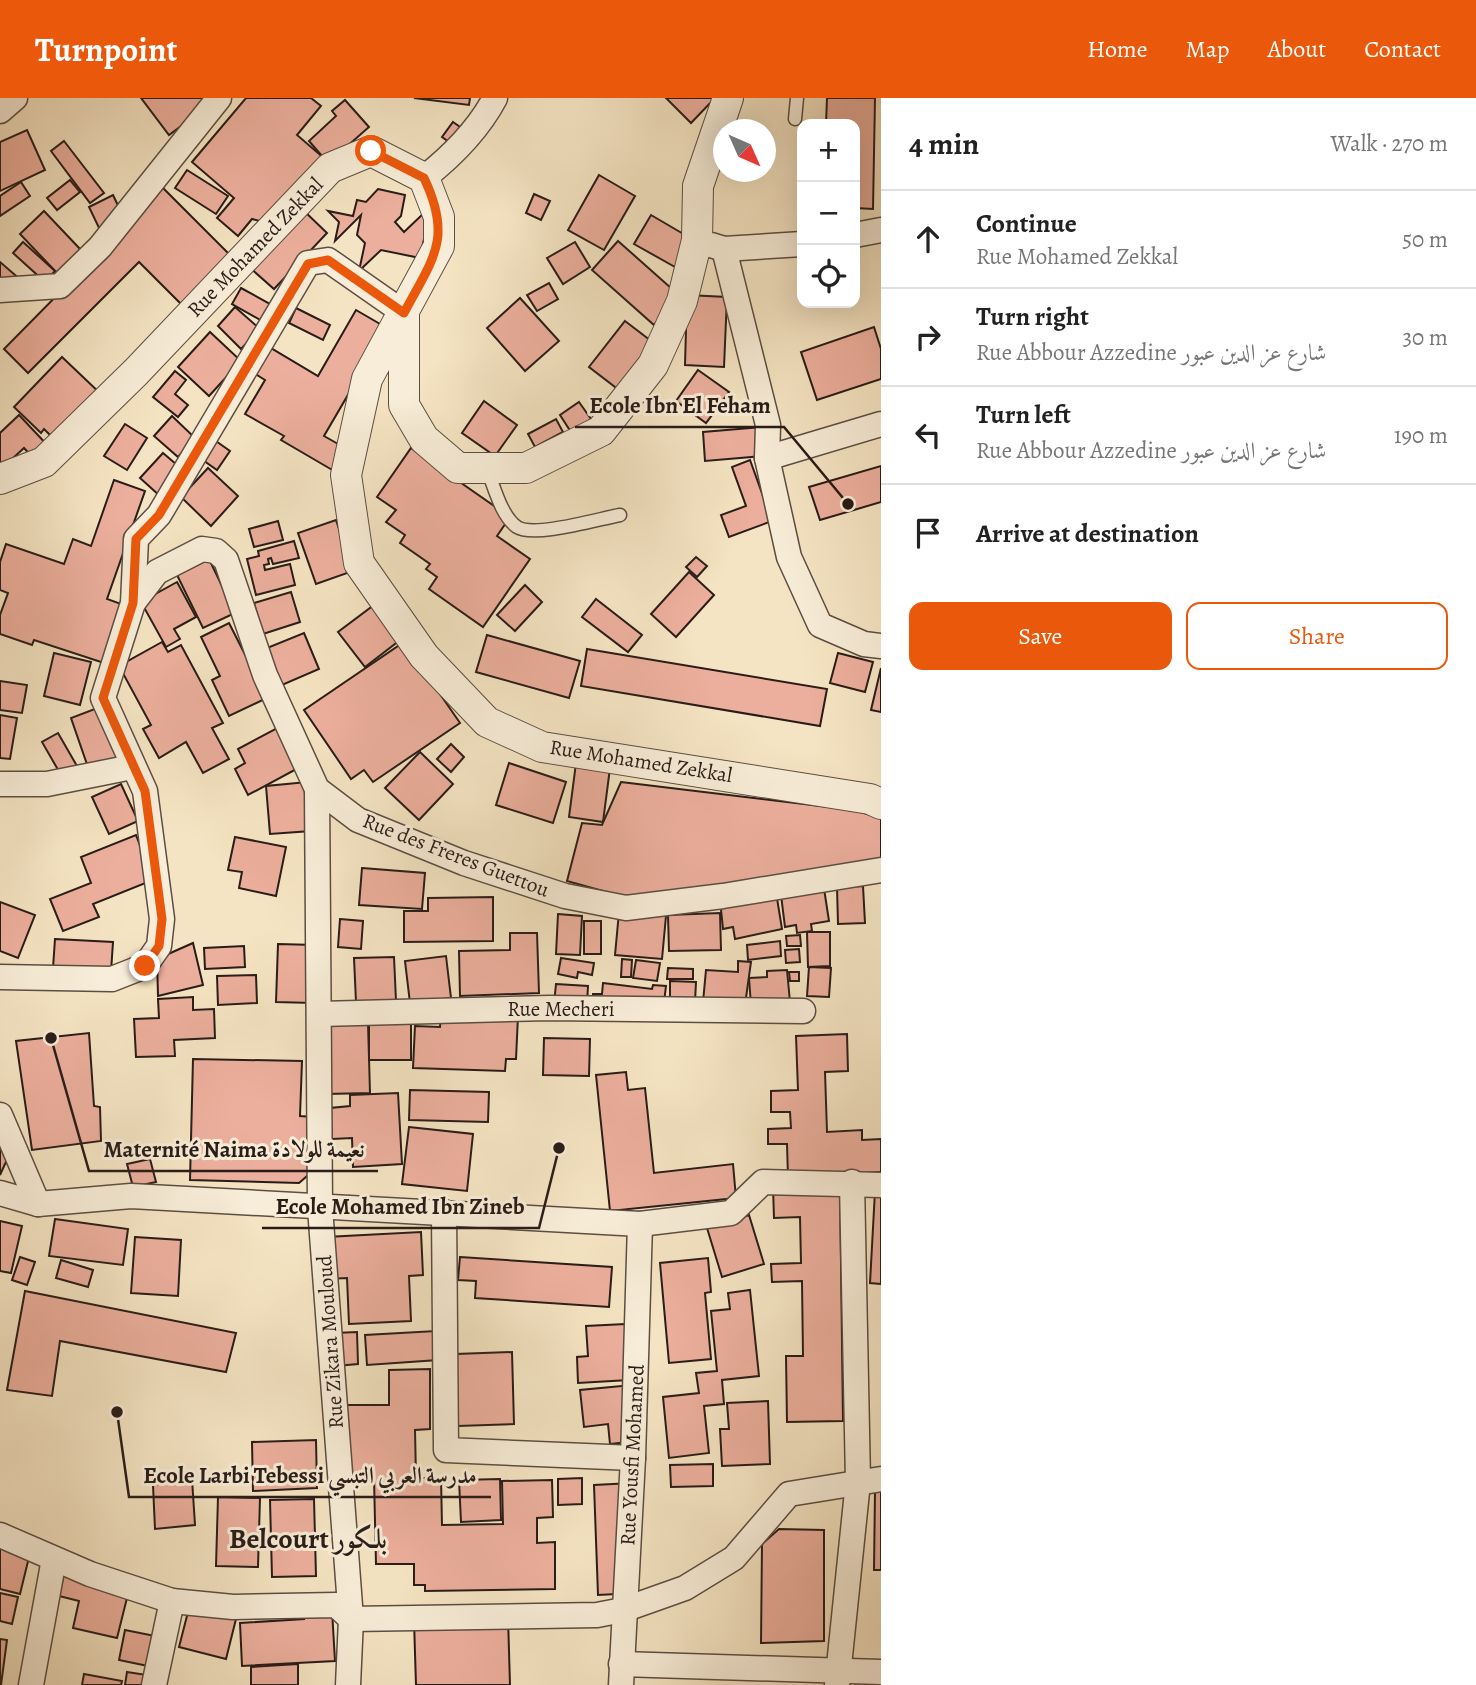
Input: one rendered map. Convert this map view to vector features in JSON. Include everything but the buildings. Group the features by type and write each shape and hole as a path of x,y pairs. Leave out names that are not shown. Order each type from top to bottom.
{"street":[{"path":"0,111 15,98"},
{"path":"0,290 60,286 100,247 219,98"},
{"path":"424,178 449,158 487,113 495,98"},
{"path":"728,98 698,186 710,245 768,425 767,458 789,557 820,625 864,644 881,646"},
{"name":"Rue Mohamed Zekkal","path":"0,479 44,462 136,372 330,168 371,151 424,178 439,217 439,246 367,379 346,475 359,563 424,656 487,722 542,747 768,781 870,799 881,804"},
{"path":"860,234 881,230"},
{"path":"710,245 797,244"},
{"path":"0,977 112,979 145,966 159,946 162,919 145,791 103,698 133,603 136,539 159,515 308,264 328,260 404,313 404,405 424,439 458,468 526,468 601,431 653,365 681,301 710,245"},
{"path":"767,458 881,424"},
{"name":"Rue des Freres Guettou","path":"133,603 157,572 202,549 216,551 226,560 265,675 317,789 358,820 464,863 565,896 626,908 723,896 881,870"},
{"path":"0,784 47,784 132,766"},
{"name":"Rue Zikara Mouloud","path":"317,789 320,1209 351,1619 348,1685"},
{"name":"Rue Mecheri","path":"320,1014 549,1008 803,1011"},
{"path":"0,1115 38,1204"},
{"path":"0,1193 38,1204 131,1196 320,1209 444,1212 640,1224 731,1213 762,1182 852,1182 881,1185"},
{"path":"838,1678 870,1480 852,1182"},
{"path":"444,1212 446,1450 633,1458"},
{"name":"Rue Yousfi Mohamed","path":"621,1674 633,1458 640,1224"},
{"path":"0,1535 54,1559 172,1601 233,1607 336,1605 351,1619 597,1615 624,1610 685,1588 734,1558 789,1494 870,1480"},
{"path":"31,1685 54,1559"},
{"path":"154,1685 172,1601"},
{"path":"621,1674 838,1678 881,1672"}],"lane":[{"path":"795,118 797,98"},
{"path":"486,468 507,516 518,528 533,531 620,515"}],"place":[{"name":"Ecole Ibn El Feham","path":"848,504"},
{"name":"Maternité Naima نعيمة للولادة","path":"51,1038"},
{"name":"Ecole Mohamed Ibn Zineb","path":"559,1148"},
{"name":"Ecole Larbi Tebessi مدرسة العربي التبسي","path":"117,1412"}],"district":[{"name":"Belcourt بلكور","path":"308,1538"}],"route":[{"path":"145,966 159,946 162,919 145,791 103,698 133,603 136,539 159,515 308,264 328,260 404,313 439,246 439,217 424,178 371,151"}]}
